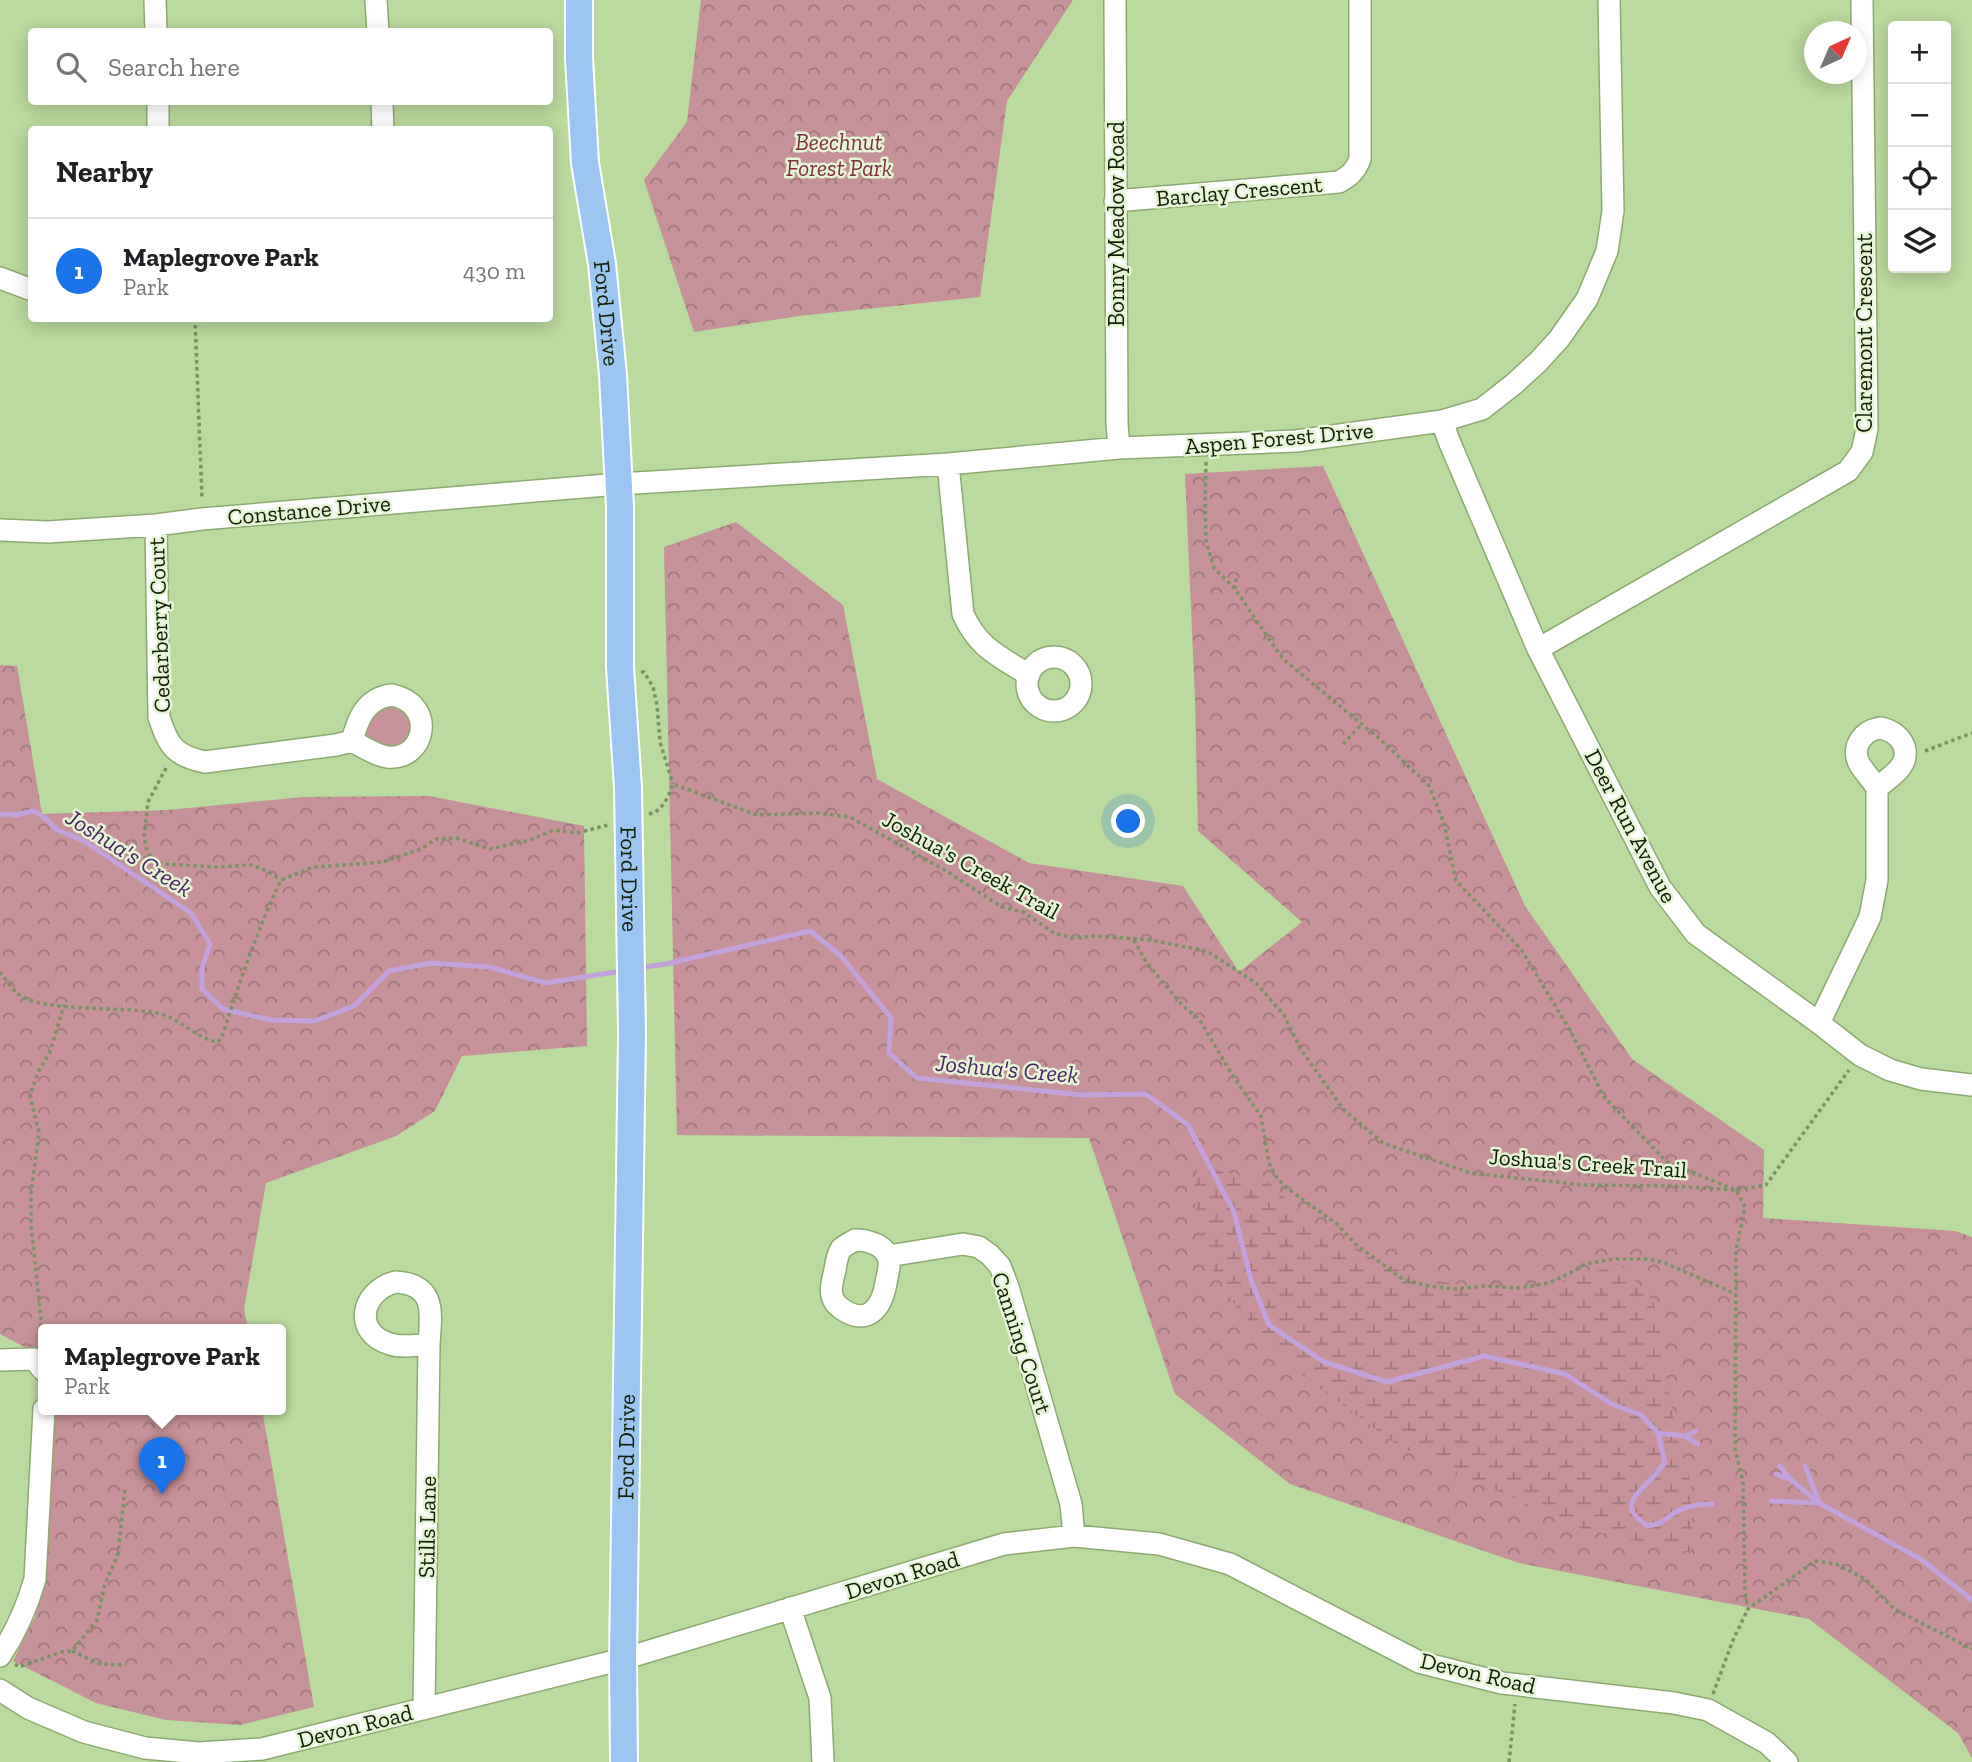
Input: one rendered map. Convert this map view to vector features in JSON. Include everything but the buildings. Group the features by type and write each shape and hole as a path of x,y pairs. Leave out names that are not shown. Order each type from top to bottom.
{"main road":[{"name":"Ford Drive","path":"579,0 579,58 585,163 602,264 613,375 619,484 620,667 628,788 632,1034 624,1762"}],"street":[{"path":"155,0 156,28"},
{"path":"376,0 378,28"},
{"name":"Bonny Meadow Road","path":"1115,0 1119,449"},
{"name":"Barclay Crescent","path":"1115,201 1339,182 1349,177 1360,159 1360,0"},
{"name":"Aspen Forest Drive","path":"619,484 948,464 1119,449 1296,441 1442,421 1482,409 1514,384 1559,339 1587,299 1607,251 1613,211 1609,0"},
{"name":"Claremont Crescent","path":"1538,649 1848,471 1862,452 1867,429 1862,0"},
{"path":"158,105 158,126"},
{"path":"382,105 383,126"},
{"path":"0,278 28,288"},
{"name":"Deer Run Avenue","path":"1442,421 1538,649 1660,887 1680,916 1696,934 1860,1055 1921,1079 1972,1085"},
{"path":"948,464 963,614 970,631 984,646 1029,675"},
{"name":"Constance Drive","path":"0,530 48,533 156,526 202,519 619,484"},
{"name":"Cedarberry Court","path":"156,526 159,717 165,735 176,751"},
{"path":"176,751 188,758 205,762 352,741"},
{"path":"1819,1023 1870,917 1877,880 1877,788"},
{"name":"Canning Court","path":"888,1256 963,1244 979,1247 1000,1266 1071,1503 1074,1536"},
{"name":"Stills Lane","path":"424,1709 429,1344"},
{"path":"0,1360 38,1365"},
{"path":"0,1656 29,1602 35,1579 44,1415"},
{"name":"Devon Road","path":"0,1690 28,1708 84,1732 145,1748 199,1753 262,1749 624,1659 1004,1544 1074,1536 1159,1544 1230,1564 1419,1662 1502,1683 1674,1703 1708,1710 1767,1743 1787,1762"},
{"path":"790,1608 820,1698 823,1762"}],"path":[{"path":"195,322 202,519"},
{"path":"1207,446 1206,541 1214,568 1235,589 1283,660 1381,740 1429,786 1444,823 1456,881 1521,948 1572,1032 1604,1097 1667,1162 1736,1190 1745,1207 1736,1251 1735,1449 1743,1482 1745,1592 1748,1609"},
{"path":"1235,589 1237,575"},
{"path":"620,667 644,672 653,687 660,742 673,785 665,803 656,813 643,816"},
{"path":"1343,744 1362,724"},
{"path":"1924,751 1972,733"},
{"path":"176,751 148,802 144,838 147,851 154,861 217,867 252,866 281,880"},
{"name":"Joshua's Creek Trail","path":"673,785 757,815 817,813 850,817 943,869 1002,907 1023,912 1054,933 1073,938 1095,936 1150,940 1207,951 1256,983 1284,1015 1300,1048 1343,1109 1383,1143 1471,1173 1583,1185 1736,1190 1766,1185 1860,1055"},
{"path":"0,972 19,994 46,1004 158,1013 178,1020 207,1040 219,1042 281,880 313,867 383,862 421,849 436,839 456,838 490,849 530,841 553,830 577,833 616,823"},
{"path":"1133,939 1146,962 1183,1006 1199,1018 1234,1078 1261,1116 1269,1163 1277,1178 1337,1224 1353,1243 1404,1280 1454,1289 1485,1286 1519,1288 1549,1283 1585,1264 1613,1259 1648,1259 1665,1263 1736,1294"},
{"path":"41,1324 31,1225 31,1193 39,1132 30,1096 38,1072 50,1052 64,1005"},
{"path":"72,1651 97,1620 105,1584 118,1554 125,1489"},
{"path":"1708,1710 1733,1640 1748,1609 1815,1561 1836,1564 1865,1579 1894,1609 1972,1649"},
{"path":"0,1656 19,1667 61,1652 72,1651 100,1664 126,1665"},
{"path":"1509,1762 1517,1685"}],"green space":[{"name":"Beechnut Forest Park","path":"701,0 1073,0 1007,101 980,297 799,316 694,332 644,180 687,122"},
{"path":"1323,466 1525,906 1632,1059 1764,1150 1763,1218 1955,1231 1972,1237 1972,1758 1958,1733 1809,1619 1519,1563 1290,1484 1175,1394 1089,1138 677,1135 664,547 736,522 843,605 877,779 1029,863 1183,886 1239,972 1302,922 1198,831 1185,474"},
{"path":"0,665 17,666 42,814 167,810 303,797 429,796 584,826 587,1046 462,1056 435,1111 396,1136 266,1183 244,1309 247,1324 38,1324 38,1354 0,1334"},
{"path":"385,707 396,709 409,721 408,736 403,743 395,747 380,745 364,734 374,714"},
{"path":"1198,1166 1268,1182 1331,1239 1415,1277 1520,1295 1620,1264 1654,1303 1675,1427 1692,1488 1691,1553 1583,1529 1400,1447 1301,1374 1237,1308 1209,1263 1193,1194"},
{"path":"54,1415 263,1415 314,1707 240,1725 166,1720 96,1703 13,1661 35,1617"}],"waterway":[{"name":"Joshua's Creek","path":"0,814 16,815 34,811 57,830 84,841 191,913 210,944 202,968 202,989 223,1009 271,1020 315,1021 354,1006 389,971 431,963 490,967 545,983 622,971"},
{"name":"Joshua's Creek","path":"638,968 810,931 841,956 891,1018 889,1053 917,1078 1083,1095 1146,1094 1188,1125 1234,1212 1251,1280 1269,1325 1324,1362 1387,1382 1484,1356 1565,1374 1612,1404 1641,1415 1658,1433 1665,1463 1634,1499 1632,1509 1640,1520 1648,1526 1654,1525 1686,1507 1712,1504"},
{"path":"1658,1433 1685,1436 1696,1431"},
{"path":"1685,1436 1698,1444"},
{"path":"1780,1466 1790,1479 1819,1503"},
{"path":"1805,1466 1819,1502"},
{"path":"1776,1474 1789,1479"},
{"name":"Joshua's Creek","path":"1771,1501 1819,1503 1922,1560 1972,1600"}],"place":[{"name":"Maplegrove Park","path":"162,1495"}]}
